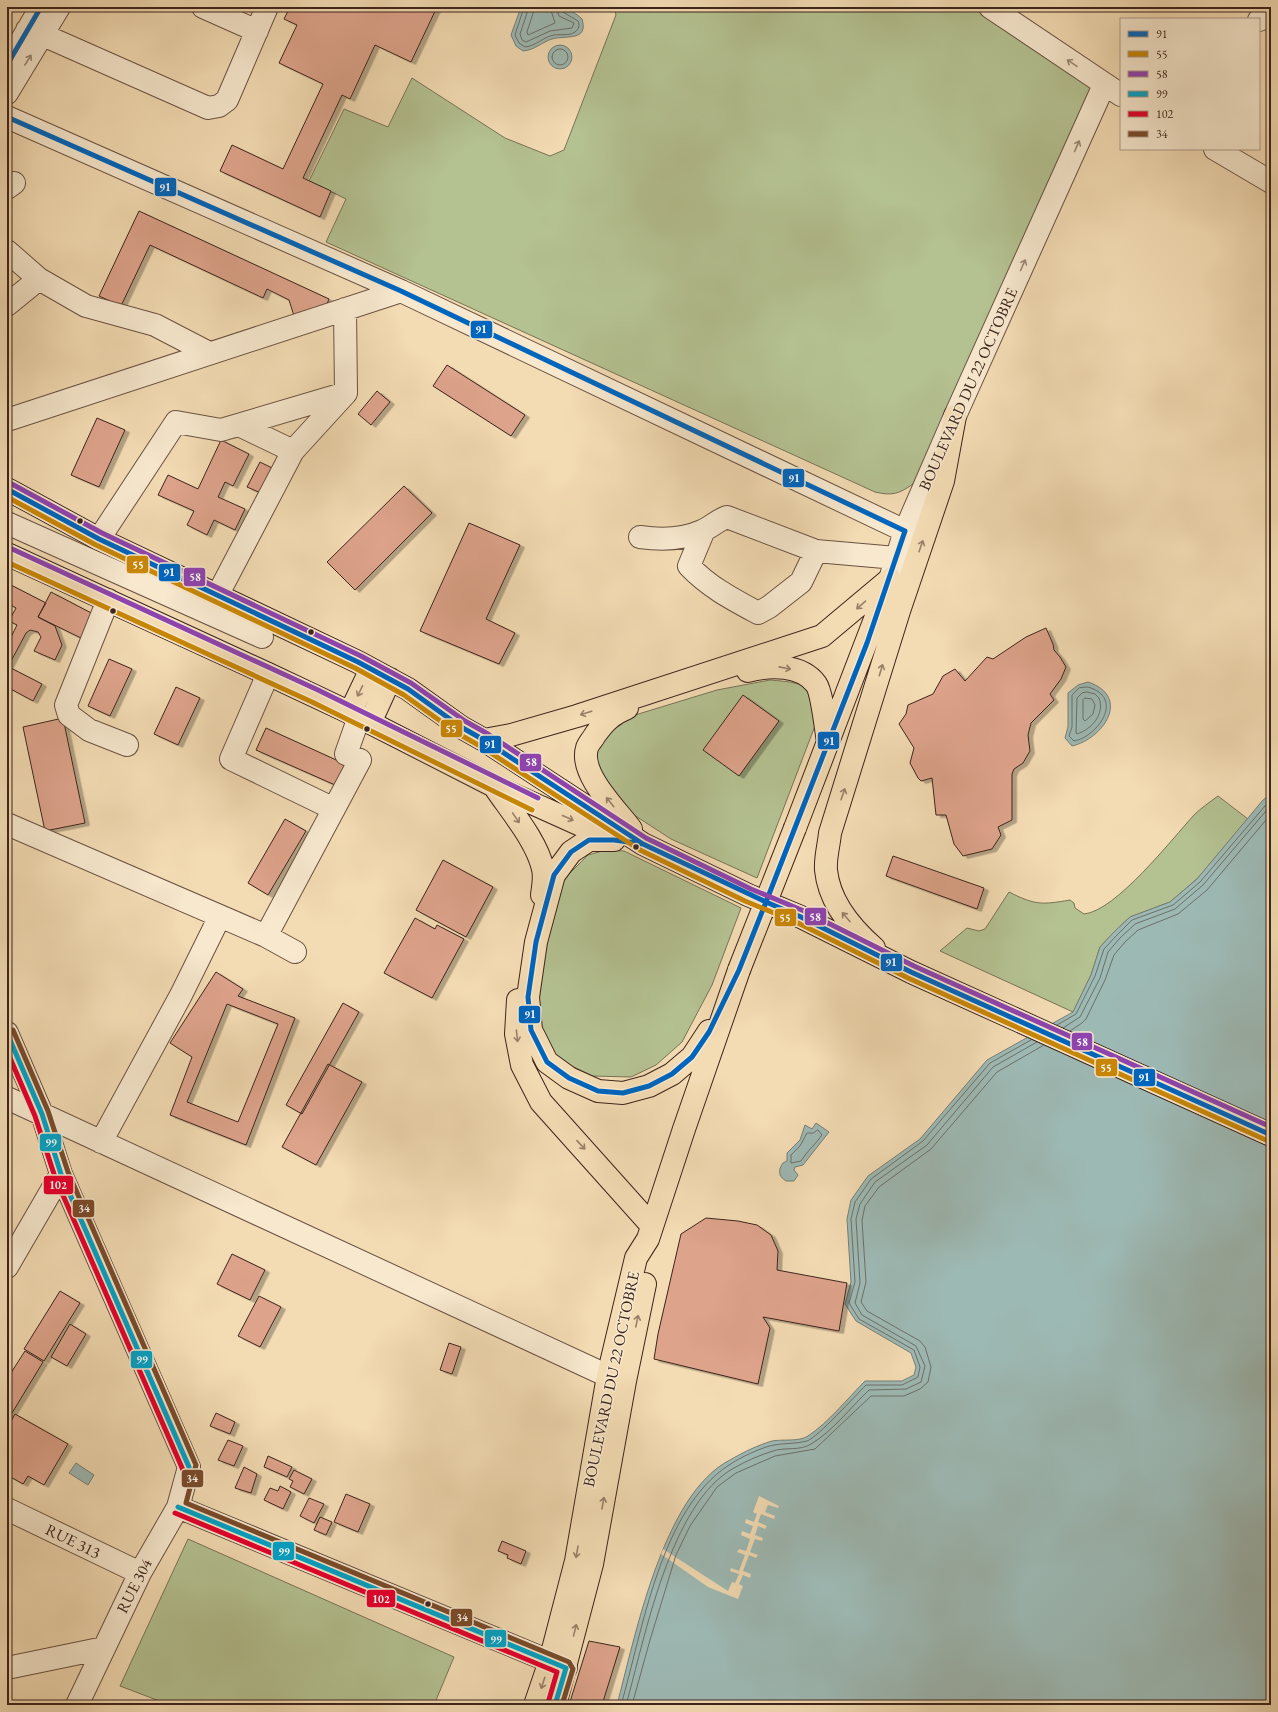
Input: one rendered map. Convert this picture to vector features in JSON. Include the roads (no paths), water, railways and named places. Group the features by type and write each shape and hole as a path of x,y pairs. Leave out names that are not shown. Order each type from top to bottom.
{"main road":[{"path":"903,967 872,946 841,912 829,889 826,869 830,833 899,611 943,481 955,416"},
{"path":"7,489 99,539 217,596 298,632 408,689 461,727 484,740 643,844 748,895 801,917 903,967 1271,1135"},
{"path":"7,554 268,674 360,718 494,786 614,840"},
{"path":"484,740 510,735 577,716 822,636 890,579"},
{"name":"BOULEVARD DU 22 OCTOBRE","path":"536,1705 558,1664 608,1376 636,1258 650,1233 688,1115 740,970 890,579"},
{"path":"643,844 598,787 590,774 586,761 587,748 603,723 615,713 639,703 757,668 782,667 803,673 817,685 828,742"},
{"path":"360,718 371,669"},
{"path":"360,718 390,680"},
{"path":"494,786 531,841 544,871 542,894 528,940 518,990 516,1034 522,1064 541,1102 650,1233 650,1261 625,1381 592,1564 558,1664 555,1705"},
{"path":"643,844 614,840 589,840 571,852 554,875 536,942 528,997 531,1030 547,1062 569,1078 598,1091 623,1093 649,1086 672,1074 692,1057 708,1032 740,970"}],"street":[{"path":"7,93 35,33 41,7"},
{"path":"7,65 59,7"},
{"path":"35,33 208,108 219,106 226,100 260,14 203,7"},
{"name":"BOULEVARD DU 22 OCTOBRE","path":"890,579 905,531 955,416 1115,86 990,7"},
{"path":"1260,20 1271,15"},
{"path":"7,117 401,291 905,531"},
{"path":"1217,150 1271,182"},
{"path":"7,251 39,279 86,306 155,325 209,353"},
{"path":"7,305 39,279"},
{"path":"7,420 401,291"},
{"path":"217,596 293,451 346,394 344,309"},
{"path":"99,539 176,422 221,430 346,394"},
{"path":"239,425 293,451"},
{"path":"640,537 679,538 704,530 719,520 727,517 816,551 896,558"},
{"path":"7,523 262,637"},
{"path":"704,530 690,566 701,578 719,592 758,613 769,607 801,582 816,551"},
{"path":"108,600 66,705 69,715 89,730 127,746"},
{"path":"268,674 231,759 334,809"},
{"path":"266,936 360,760 346,754 360,718"},
{"path":"7,824 266,936 295,952"},
{"path":"101,1142 181,995 220,916"},
{"path":"7,1033 42,1114 61,1174 7,1267"},
{"path":"7,1098 608,1376"},
{"name":"RUE 304","path":"61,1174 189,1467 178,1507 140,1573 77,1705"},
{"path":"178,1507 558,1664"},
{"name":"RUE 313","path":"7,1509 140,1573"},
{"path":"7,1668 104,1648"}],"water":[{"path":"521,7 553,7 569,10 582,19 582,31 574,36 552,39 531,49 523,51 516,46 511,35"},
{"path":"555,45 565,45 572,52 572,62 565,69 555,69 548,62 548,52"},
{"path":"1088,682 1101,689 1108,697 1110,707 1108,717 1102,727 1094,735 1083,742 1072,746 1065,738 1068,727 1068,693 1078,685"},
{"path":"1271,794 1271,1705 617,1705 643,1607 655,1570 670,1535 687,1503 707,1478 730,1460 761,1445 776,1440 795,1440 808,1436 831,1417 865,1381 902,1381 914,1375 916,1367 911,1353 856,1321 845,1304 851,1282 847,1219 851,1200 868,1176 920,1139 987,1060 1073,1012 1091,975 1100,947 1130,917 1170,902 1197,879 1263,800"},
{"path":"816,1123 829,1132 803,1165 795,1167 794,1170 798,1175 794,1181 786,1181 780,1175 780,1168 783,1163 787,1161 787,1153 800,1140 805,1125 812,1129"},
{"path":"76,1463 94,1475 88,1485 69,1473"}]}
